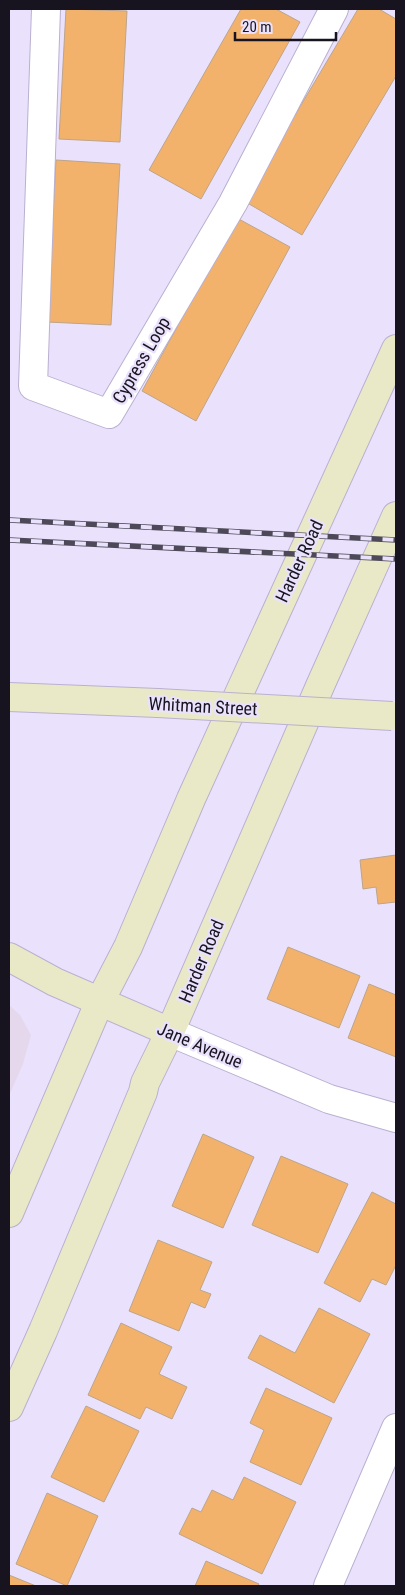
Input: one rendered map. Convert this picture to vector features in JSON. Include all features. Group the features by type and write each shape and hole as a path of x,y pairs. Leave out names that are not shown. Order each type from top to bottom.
{"main road":[{"name":"Harder Road","path":"9,1213 99,1003 128,947 191,799 396,349"},
{"name":"Harder Road","path":"9,1406 43,1331 143,1092 145,1083 170,1032 396,516"},
{"name":"Whitman Street","path":"9,697 394,716"},
{"name":"Jane Avenue","path":"9,957 24,967 99,1003 170,1032"}],"street":[{"name":"Cypress Loop","path":"46,9 33,386 109,414 233,203 334,9"},
{"name":"Jane Avenue","path":"170,1032 329,1100 396,1118"},
{"path":"328,1586 396,1428"}],"shaded area":[{"path":"9,1005 20,1015 31,1035 23,1064 9,1096"}],"building":[{"path":"66,9 127,11 120,142 59,139"},
{"path":"241,9 276,9 300,22 201,199 149,170"},
{"path":"358,9 379,9 396,19 396,76 302,235 244,201"},
{"path":"56,160 120,164 111,325 47,322"},
{"path":"237,218 290,247 196,421 142,391"},
{"path":"396,855 396,902 378,904 376,887 363,889 360,860"},
{"path":"288,947 360,976 339,1028 267,999"},
{"path":"369,984 396,995 396,1057 348,1038"},
{"path":"203,1134 254,1157 223,1228 172,1206"},
{"path":"281,1156 348,1184 318,1253 252,1225"},
{"path":"372,1192 396,1204 396,1265 386,1285 372,1279 360,1302 324,1283"},
{"path":"158,1240 212,1262 200,1290 211,1294 205,1308 191,1302 179,1331 129,1311"},
{"path":"319,1308 370,1334 334,1403 248,1358 260,1335 295,1353"},
{"path":"121,1323 172,1347 159,1374 187,1387 172,1419 146,1407 140,1419 88,1395"},
{"path":"266,1388 332,1418 301,1485 250,1462 264,1430 250,1423"},
{"path":"86,1406 139,1431 104,1502 51,1477"},
{"path":"244,1477 296,1502 262,1574 179,1534 192,1508 201,1512 212,1490 233,1500"},
{"path":"47,1493 98,1516 67,1586 16,1564"},
{"path":"206,1561 259,1584 258,1586 195,1586"},
{"path":"9,1575 36,1586 9,1586"}],"railway":[{"path":"9,520 396,540"},
{"path":"9,540 396,559"}]}
